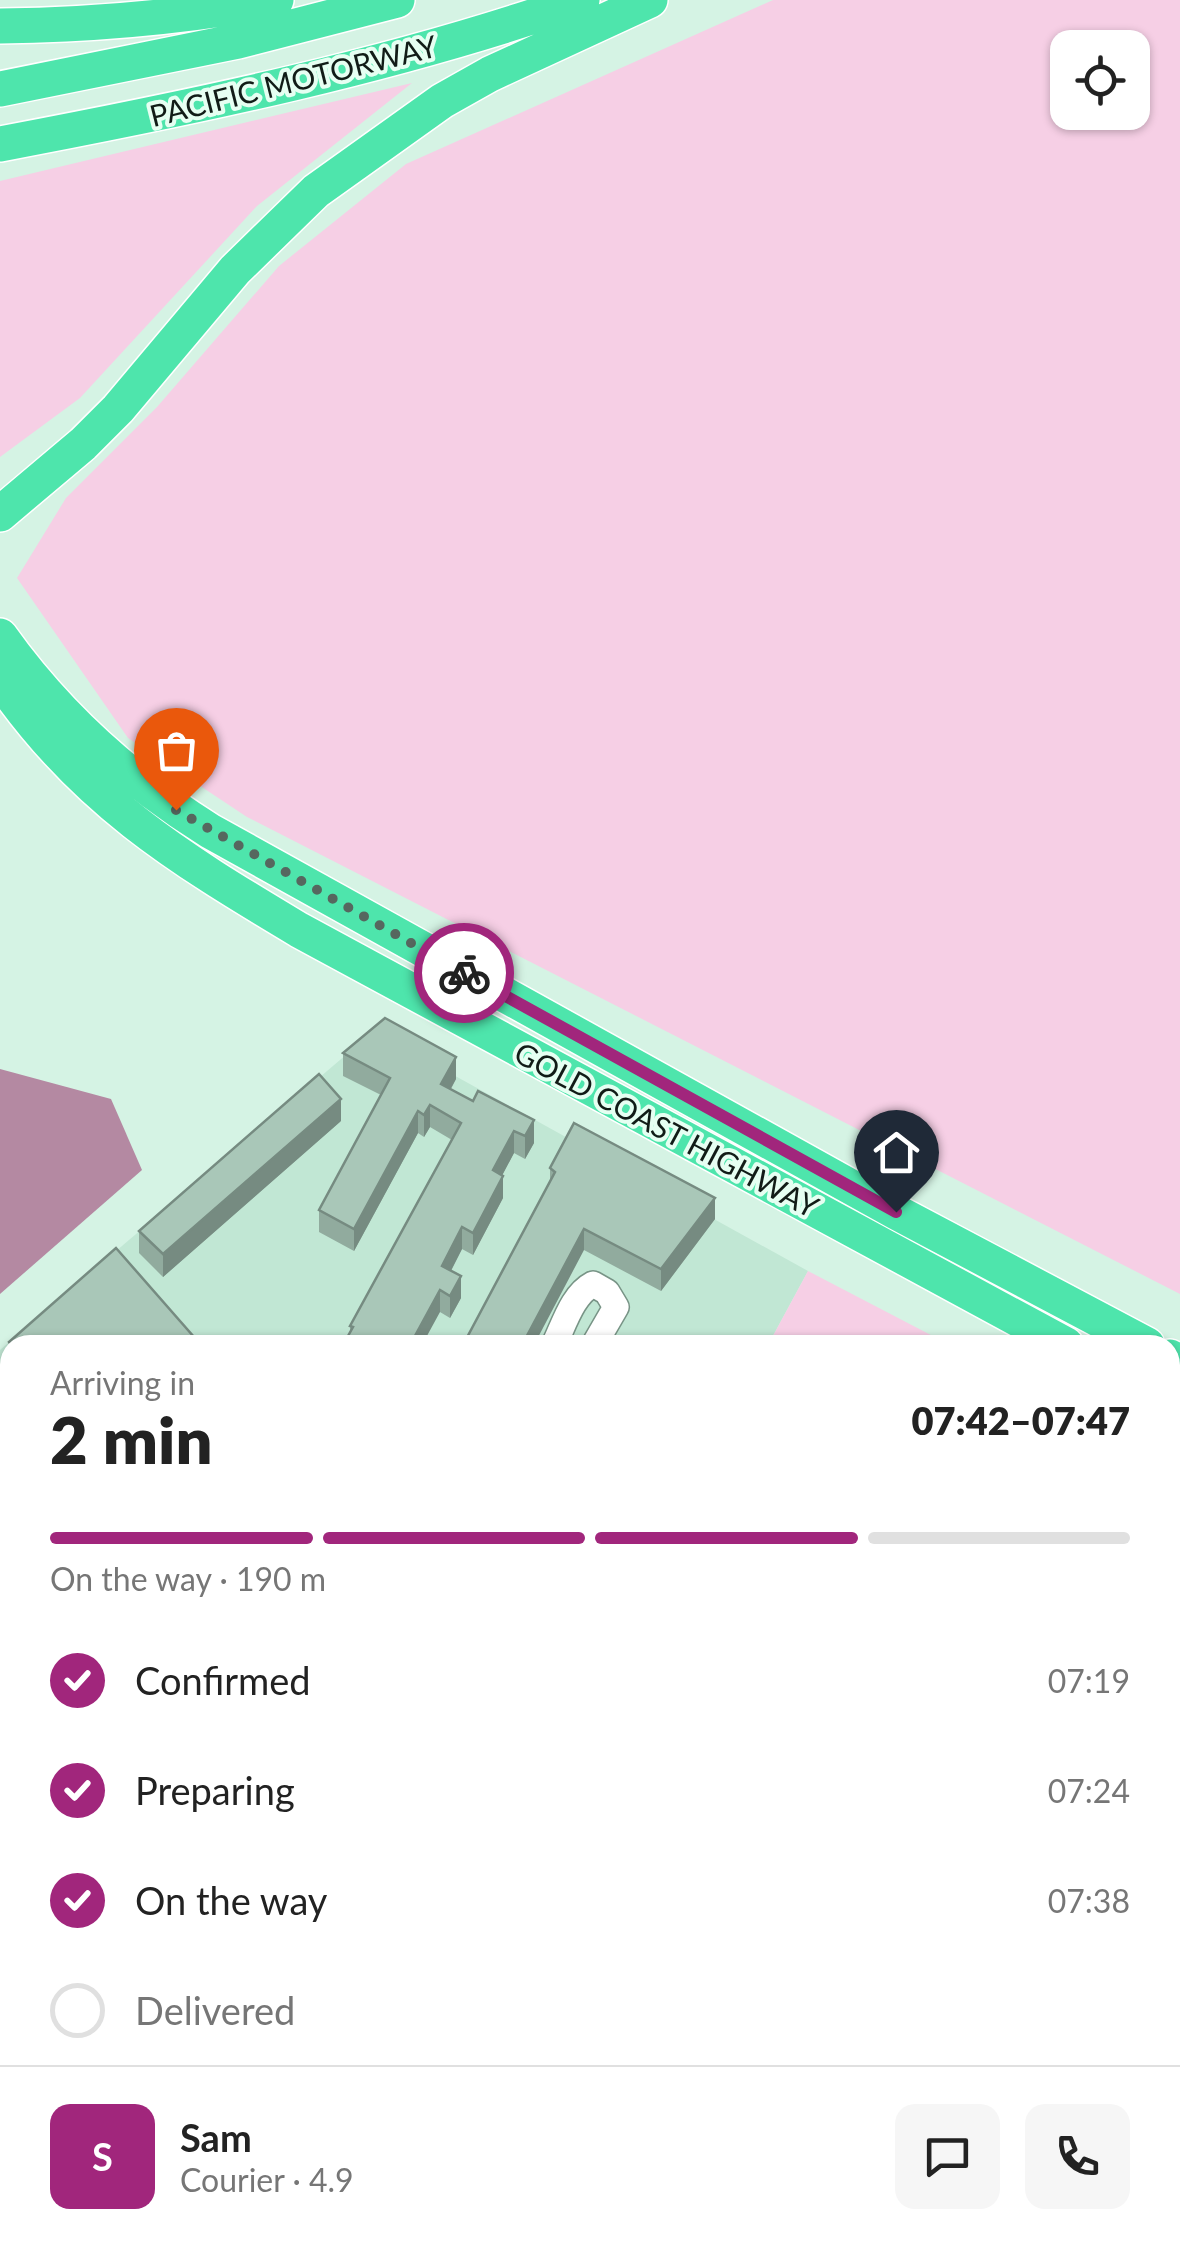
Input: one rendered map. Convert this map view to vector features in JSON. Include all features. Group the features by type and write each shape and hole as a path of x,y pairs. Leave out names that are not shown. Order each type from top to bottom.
{"highway":[{"path":"0,26 62,25 276,0"},
{"name":"PACIFIC MOTORWAY","path":"0,89 220,45 395,0"},
{"name":"PACIFIC MOTORWAY","path":"0,144 272,89 507,25 582,0"},
{"path":"0,514 118,409 235,270 316,190 442,101 490,74 650,0"},
{"path":"0,493 83,444"},
{"name":"GOLD COAST HIGHWAY","path":"0,636 41,690 94,745 150,791 210,832 896,1212 1128,1335"},
{"name":"GOLD COAST HIGHWAY","path":"0,678 39,734 88,784 140,827 210,876 299,930 1048,1335"},
{"path":"0,692 39,734"},
{"path":"0,705 39,734"}],"street":[{"path":"559,1335 583,1290 593,1284 607,1292 616,1307 600,1335"}],"shaded area":[{"path":"773,0 1180,0 1180,1294 247,817 128,738 17,578 66,498 157,407 279,266 406,164"},
{"path":"412,83 257,206 80,398 0,457 0,181"},
{"path":"374,1031 808,1271 773,1335 18,1335"},
{"path":"0,1069 111,1099 142,1170 0,1294"},
{"path":"808,1271 931,1335 773,1335"}],"building":[{"path":"385,1018 456,1057 441,1084 473,1101 478,1091 534,1120 525,1136 514,1131 493,1170 503,1176 473,1233 462,1227 442,1266 461,1276 450,1296 440,1290 415,1335 349,1335 461,1123 430,1105 424,1115 418,1111 354,1229 319,1210 390,1078 343,1053"},
{"path":"319,1074 341,1099 163,1254 139,1231"},
{"path":"574,1123 715,1198 661,1269 584,1229 527,1335 468,1335 555,1172 550,1168"},
{"path":"116,1248 192,1335 17,1335"}],"way so far":[{"path":"176,810 464,973"}],"route":[{"path":"464,973 896,1212"}]}
